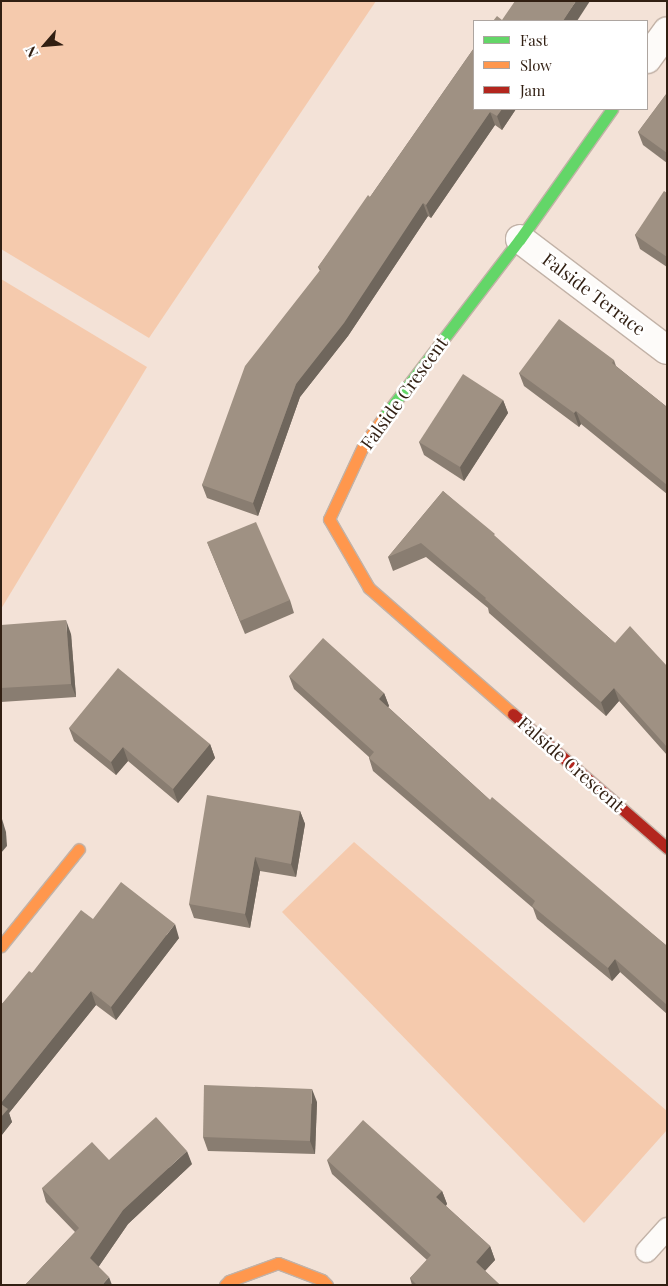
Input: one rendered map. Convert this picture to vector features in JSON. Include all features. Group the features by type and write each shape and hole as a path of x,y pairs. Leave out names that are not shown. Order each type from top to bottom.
{"street":[{"path":"648,58 667,31"},
{"name":"Falside Crescent","path":"611,110 520,239 364,444 330,519 369,588 667,848"},
{"name":"Falside Terrace","path":"520,239 667,350"},
{"path":"1,946 79,849"},
{"path":"225,1285 229,1281 278,1263 322,1280 327,1285"}],"lane":[{"path":"646,1250 667,1228"}],"shaded area":[{"path":"1,1 376,1 149,338 1,249"},
{"path":"1,279 147,367 1,609"},
{"path":"354,842 667,1111 667,1130 584,1223 282,912"}],"building":[{"path":"515,1 576,1 564,20 502,20"},
{"path":"497,16 502,20 494,20"},
{"path":"473,49 473,110 501,110 497,116 490,112 426,205 423,203 344,323 296,384 253,503 202,485 245,366 321,269 318,267 368,195 370,197"},
{"path":"667,93 667,153 638,132"},
{"path":"664,191 667,193 667,257 635,235"},
{"path":"559,319 614,360 612,363 667,407 667,485 576,411 574,413 519,373"},
{"path":"463,374 503,400 460,467 419,442"},
{"path":"443,491 495,534 615,643 630,626 667,666 667,747 614,688 601,702 486,598 421,543 388,557"},
{"path":"256,522 290,600 240,621 207,542"},
{"path":"66,620 71,684 1,688 1,625"},
{"path":"323,638 384,693 379,699 490,800 492,797 667,946 667,1005 615,959 608,968 532,906 535,901 369,758 374,752 289,676"},
{"path":"118,668 210,744 173,789 123,747 111,762 69,728"},
{"path":"207,795 300,811 291,864 255,857 245,914 189,904"},
{"path":"121,882 175,924 111,1007 91,991 1,1103 1,1005 29,971 32,973 81,910 93,919"},
{"path":"204,1085 312,1089 310,1141 203,1137"},
{"path":"1,1104 8,1109 1,1117"},
{"path":"156,1117 187,1151 123,1210 90,1258 109,1277 102,1285 25,1285 79,1228 42,1188 92,1142 109,1160"},
{"path":"363,1120 442,1191 436,1197 490,1246 476,1262 500,1285 417,1285 410,1278 431,1255 327,1160"}],"traffic: fast":[{"path":"383,418 520,239 611,110"}],"traffic: slow":[{"path":"383,418 364,444 329,519 369,588 513,714"},
{"path":"1,946 79,849"},
{"path":"225,1285 229,1281 278,1263 322,1280 327,1285"}],"traffic: jam":[{"path":"513,714 667,848"}]}
